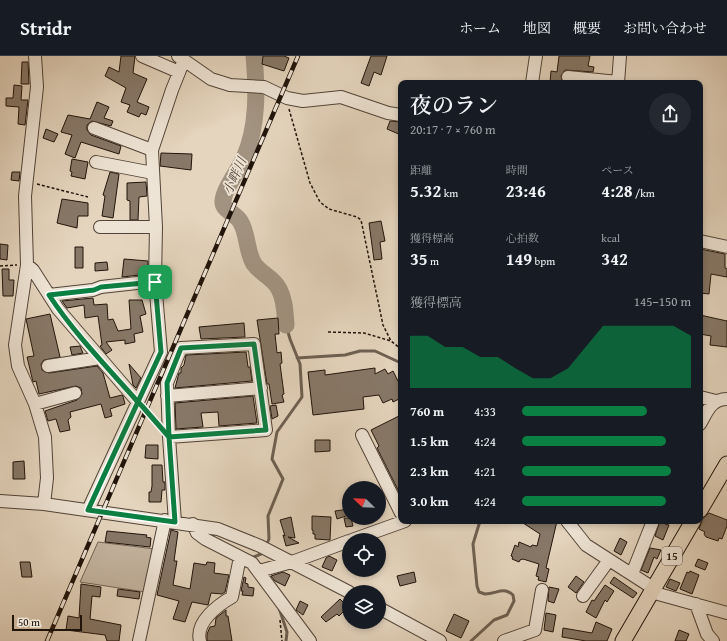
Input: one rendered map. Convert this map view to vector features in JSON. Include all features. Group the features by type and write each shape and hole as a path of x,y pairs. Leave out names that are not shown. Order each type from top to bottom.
{"main road":[{"path":"703,505 727,464"},
{"name":"15","path":"623,641 691,524"}],"street":[{"path":"35,56 37,87 25,196 27,265 15,346 18,366 35,404 45,438 47,478 44,504"},
{"path":"142,56 179,72"},
{"path":"532,80 536,56"},
{"path":"618,80 620,56"},
{"path":"88,510 137,401 161,352 155,282 156,227 152,150 179,72 181,58 211,78 230,85 262,87 287,98 303,101 341,97 351,99 388,113 398,115"},
{"path":"568,77 598,80"},
{"path":"94,128 152,150"},
{"path":"96,162 153,173"},
{"path":"100,227 156,227"},
{"path":"703,242 727,247"},
{"path":"27,265 33,270 58,309 137,401"},
{"path":"49,295 94,290 101,287 155,282"},
{"path":"139,641 170,521 167,383 181,348 254,344 266,430 169,437"},
{"path":"48,366 100,358"},
{"path":"167,396 261,388"},
{"path":"35,404 75,393"},
{"path":"703,397 722,400"},
{"path":"703,419 711,405 722,400"},
{"path":"362,435 398,507"},
{"path":"0,501 44,504 193,524 231,532 342,588"},
{"path":"193,524 197,533 205,539 249,563 310,641"},
{"path":"372,533 398,524"},
{"path":"569,524 586,545 632,574 652,590 727,613"},
{"path":"632,574 652,524"},
{"path":"249,563 292,562 342,544"},
{"path":"583,596 609,560"},
{"path":"200,641 199,636 201,627 217,606 232,597 249,563"},
{"path":"504,641 535,630 542,590"},
{"path":"696,604 707,634 712,641"},
{"path":"386,612 436,639"}],"path":[{"path":"287,98 302,161 310,183 320,202 329,209 357,217 361,220 383,325 391,341"},
{"path":"26,181 88,197"},
{"path":"0,266 27,265"},
{"path":"328,332 364,333 391,341 398,347"},
{"path":"137,401 169,437"}],"shaded area":[{"path":"98,542 155,549 145,592 80,582"}],"building":[{"path":"121,56 135,56 133,73 147,79 137,102 149,107 146,115 141,113 139,117 127,112 130,105 121,102 126,88 105,76 109,67 119,72"},
{"path":"263,56 284,56 289,58 284,71 262,64"},
{"path":"371,56 387,56 381,75 374,72 369,86 361,83"},
{"path":"559,56 590,56 588,66 594,67 593,72 565,70 561,76 562,80 550,80 551,71 557,72"},
{"path":"22,62 28,62 29,84 21,84"},
{"path":"14,85 22,86 21,100 28,100 25,125 18,124 19,107 6,106 6,98 13,98"},
{"path":"97,102 109,107 104,118 113,121 111,126 92,121 87,125 87,130 91,135 121,146 119,154 81,142 75,158 65,154 72,135 61,132 68,115 90,119"},
{"path":"390,121 398,122 398,134 387,129"},
{"path":"46,129 58,134 54,142 43,138"},
{"path":"161,153 192,154 191,170 160,166"},
{"path":"72,159 88,162 85,179 71,176 72,172 70,171"},
{"path":"12,172 20,172 19,181 11,180"},
{"path":"110,172 119,174 113,218 102,216 105,196 103,195"},
{"path":"146,182 147,196 139,197 138,220 130,220 130,201 127,200 127,183"},
{"path":"62,199 88,203 88,216 78,216 77,228 57,223"},
{"path":"381,221 385,241 380,242 382,259 374,260 369,223"},
{"path":"0,244 8,245 7,260 0,259"},
{"path":"75,247 83,247 83,268 75,268"},
{"path":"703,250 725,254 725,268 727,269 727,277 711,274 709,294 703,293"},
{"path":"124,259 148,261 148,274 122,277"},
{"path":"107,262 108,270 95,271 95,263"},
{"path":"2,269 9,269 9,280 14,280 13,296 3,296"},
{"path":"93,298 94,305 107,304 108,320 113,319 118,331 131,329 129,300 142,300 146,314 140,316 143,332 134,334 135,342 125,344 125,340 106,342 112,350 106,354 100,346 102,345 98,316 85,318 84,305 67,308 62,301"},
{"path":"50,314 60,357 44,360 41,364 42,370 49,373 97,366 103,373 110,398 123,396 125,404 110,409 112,416 105,418 101,404 70,412 71,417 68,420 70,430 60,432 56,419 48,421 45,411 77,400 82,394 81,388 76,386 39,394 36,381 33,382 27,357 34,356 26,319"},
{"path":"703,316 727,321 727,347 710,345 711,336 703,335"},
{"path":"278,318 279,334 275,334 277,353 281,352 282,363 280,364 284,394 282,395 284,402 272,404 269,384 267,384 257,320"},
{"path":"244,323 245,337 201,339 199,327"},
{"path":"80,346 83,353 72,355 70,347"},
{"path":"246,352 252,381 175,388 179,373 181,373 181,368 184,365 186,355"},
{"path":"129,364 141,378 136,388 133,385"},
{"path":"375,368 375,374 385,369 388,374 393,371 398,381 398,400 393,402 392,399 383,403 379,395 363,397 364,409 313,415 308,372 325,370 325,375"},
{"path":"253,396 257,423 219,426 218,412 201,413 203,427 176,429 175,403"},
{"path":"276,405 278,416 272,419 270,406"},
{"path":"398,416 398,490 377,448 379,446 371,430"},
{"path":"315,440 330,440 330,451 315,452"},
{"path":"146,445 158,445 158,459 145,458"},
{"path":"24,461 25,479 13,479 13,462"},
{"path":"152,465 162,465 165,490 162,490 161,502 149,502 149,492 151,492 152,486"},
{"path":"342,510 342,517 337,519 335,511"},
{"path":"709,513 727,520 727,526 722,539 719,538 718,541 706,537 704,534 705,532 699,529 701,524 703,524 703,518"},
{"path":"312,516 331,517 330,540 315,539 315,534 313,534 312,530"},
{"path":"291,517 295,538 288,537 299,543 286,546 283,535 285,536 280,520"},
{"path":"525,524 556,524 546,568 549,569 546,582 538,580 539,577 536,576 539,564 523,559 519,562 512,559 513,557 511,556 515,545 518,547 519,542 531,547 532,545 537,546 540,534"},
{"path":"659,524 669,525 663,540 655,536"},
{"path":"346,525 353,526 346,527"},
{"path":"171,530 178,532 174,561 177,561 173,585 190,589 194,563 206,565 207,562 215,563 214,573 229,575 225,592 222,594 211,593 208,605 192,602 185,622 173,619 179,601 157,595"},
{"path":"107,531 147,535 146,537 151,538 150,547 105,542"},
{"path":"620,538 627,542 621,555 614,551"},
{"path":"650,548 661,550 657,559 654,557 648,573 641,570"},
{"path":"329,556 337,560 332,571 322,567 326,558"},
{"path":"698,559 708,563 705,570 695,566"},
{"path":"20,562 30,562 32,577 22,577"},
{"path":"690,571 699,575 692,594 680,589 687,572 689,573"},
{"path":"283,572 290,575 285,586 275,581 271,576"},
{"path":"414,572 416,582 400,586 397,576"},
{"path":"576,576 584,582 576,593 568,587"},
{"path":"244,577 246,578 245,583 248,584 248,587 254,588 253,596 242,595 243,591 241,591"},
{"path":"614,577 637,593 633,598 610,583"},
{"path":"670,579 680,583 676,591 666,587"},
{"path":"81,584 101,587 100,597 92,596 90,619 121,625 119,641 107,641 105,635 66,630 68,616 79,618"},
{"path":"605,585 614,591 607,602 605,600 596,618 586,612 592,600 594,601"},
{"path":"549,587 559,589 554,603 548,601"},
{"path":"118,589 140,592 139,599 117,596"},
{"path":"340,599 342,601 342,613 339,616 337,614 326,622 321,617"},
{"path":"300,601 308,605 303,615 296,610"},
{"path":"226,610 232,641 207,641 207,634 210,627 215,626 216,618"},
{"path":"546,613 556,615 553,632 544,630"},
{"path":"454,614 469,621 461,638 446,631"},
{"path":"596,622 612,629 607,641 586,641 562,637 563,628 592,633"},
{"path":"679,630 689,634 686,641 675,641"}],"waterway":[{"name":"小畔川","path":"254,56 256,95 252,134 242,163 226,190 223,204 238,218 243,226 251,259 254,264 277,285 284,302 286,325"},
{"path":"266,546 269,539 268,516 283,479 272,459 277,432 302,397 300,364 286,325"},
{"name":"小畔川","path":"297,358 345,355 360,351 375,351 398,362"},
{"name":"小畔川","path":"471,641 494,620 507,615 514,601 513,595 506,591 489,594 479,592 477,586 473,544 479,524"},
{"path":"251,558 261,554 263,551"},
{"path":"279,608 287,632 286,641"}],"railway":[{"path":"47,641 298,56"}],"route":[{"path":"155,282 101,287 94,290 49,295 58,309 137,401 169,437 266,430 254,344 181,348 167,383 169,437 175,522 88,510 137,401 161,352 155,282"}]}
